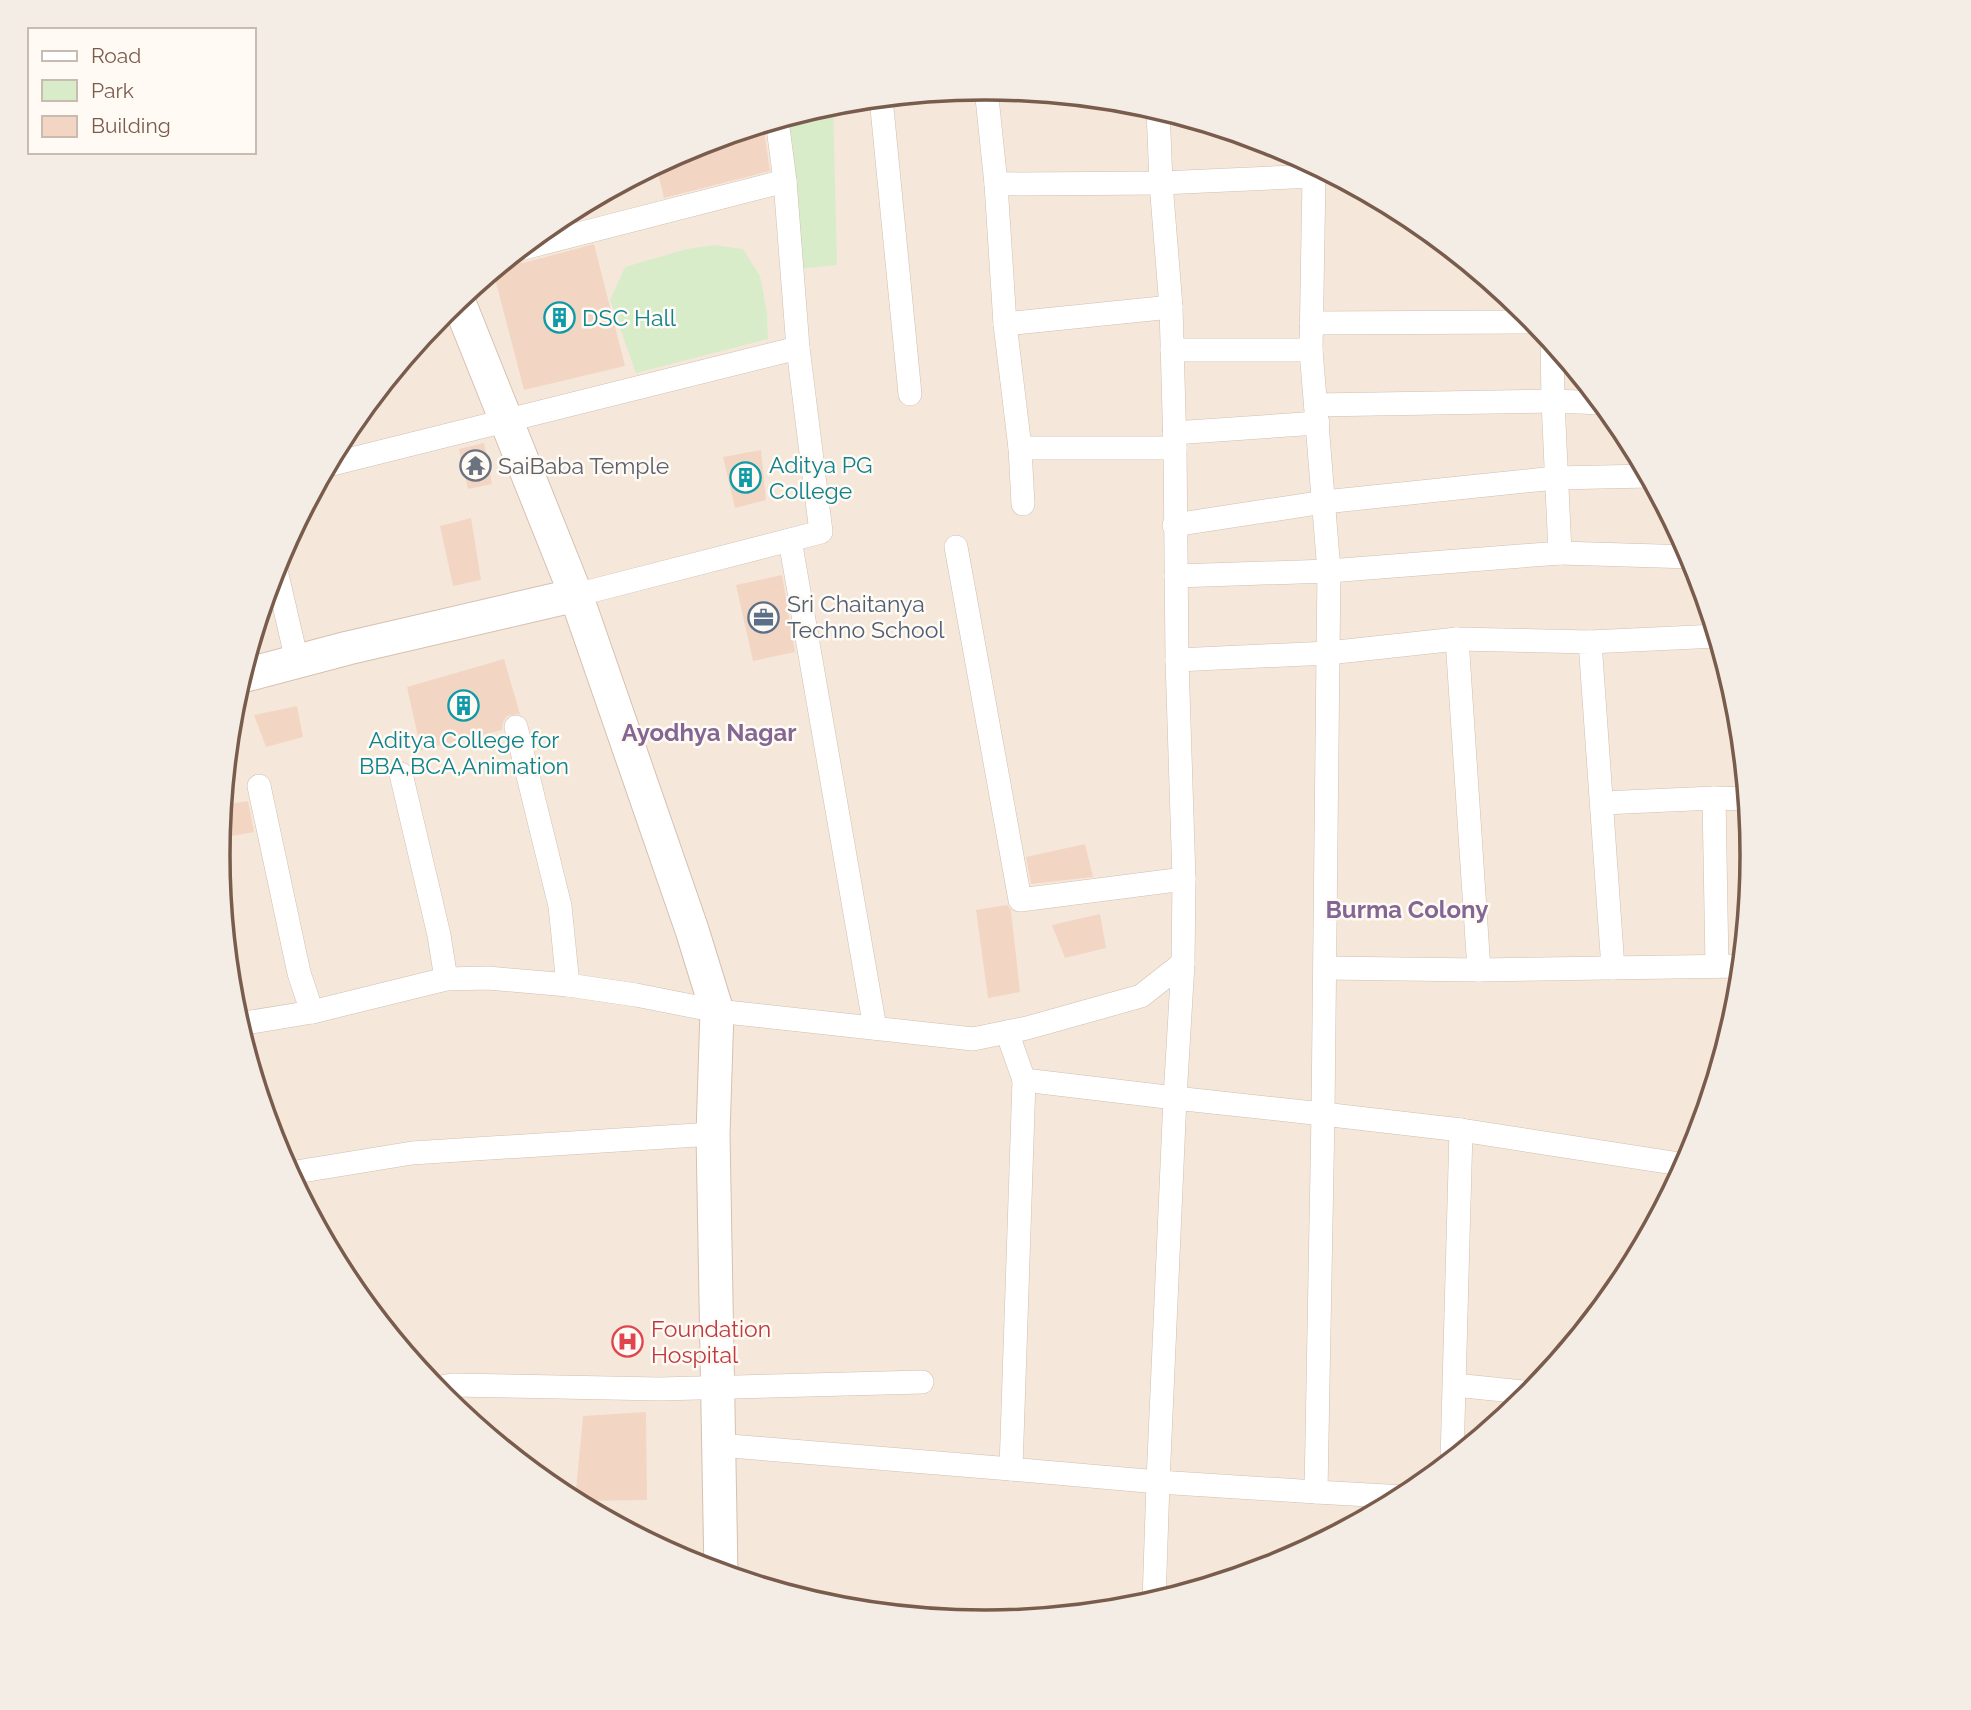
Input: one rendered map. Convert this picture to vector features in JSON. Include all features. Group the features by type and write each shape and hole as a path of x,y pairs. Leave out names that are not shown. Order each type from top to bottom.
{"street":[{"path":"987,100 1023,504"},
{"path":"882,107 911,394"},
{"path":"1154,1591 1183,963 1184,880 1175,576 1171,307 1161,183 1165,121"},
{"path":"253,673 576,595 821,532 798,348 785,181 778,129"},
{"path":"996,184 1161,183 1309,173"},
{"path":"1316,1492 1329,571 1311,350 1320,178"},
{"path":"544,243 785,181"},
{"path":"1005,324 1171,307"},
{"path":"462,311 576,595 717,1010 713,1134 721,1562"},
{"path":"1311,323 1521,322"},
{"path":"341,462 798,348"},
{"path":"1172,350 1311,350"},
{"path":"1552,356 1560,553"},
{"path":"1020,449 1175,440 1317,414 1553,401 1590,402"},
{"path":"1174,525 1324,502 1555,478 1639,476"},
{"path":"790,540 876,1028"},
{"path":"956,547 1020,900 1184,880"},
{"path":"1175,576 1329,571 1560,553 1679,557"},
{"path":"280,587 297,661"},
{"path":"1177,660 1328,653 1457,639 1590,642 1708,636"},
{"path":"1457,639 1479,970"},
{"path":"1590,642 1614,968"},
{"path":"516,727 560,906 568,985"},
{"path":"401,774 439,935 446,979"},
{"path":"259,786 299,973 312,1012"},
{"path":"1714,798 1717,966"},
{"path":"1603,803 1738,799"},
{"path":"250,1022 312,1012 446,979 488,978 568,985 717,1010 973,1039 1141,996 1183,963"},
{"path":"1325,968 1479,970 1732,966"},
{"path":"1007,1032 1024,1080 1011,1469"},
{"path":"1024,1080 1461,1130 1674,1163"},
{"path":"1452,1448 1461,1130"},
{"path":"300,1171 412,1153 713,1134"},
{"path":"448,1386 718,1388 922,1382"},
{"path":"1455,1385 1517,1391"},
{"path":"718,1446 1158,1482 1384,1496"}],"shaded area":[{"path":"936,101 1035,101 1133,114 1181,125 1275,157 1320,178 1405,227 1445,256 1520,321 1553,357 1585,395 1640,477 1663,521 1701,612 1726,708 1734,756 1741,855 1739,904 1734,954 1715,1050 1701,1098 1663,1189 1640,1233 1585,1315 1520,1389 1483,1423 1405,1483 1363,1509 1275,1553 1228,1570 1181,1585 1084,1604 1035,1609 936,1609 838,1596 790,1585 696,1553 651,1532 566,1483 526,1454 451,1389 418,1353 386,1315 331,1233 308,1189 270,1098 245,1002 237,954 230,855 232,806 237,756 256,660 270,612 308,521 331,477 386,395 451,321 488,287 566,227 608,201 696,157 743,140 790,125 887,106"}],"green space":[{"path":"833,115 837,265 799,269 786,126"},
{"path":"714,245 743,249 760,276 767,313 768,339 636,373 610,300 625,267 687,249"}],"building":[{"path":"764,133 770,171 664,198 658,175 696,157"},
{"name":"DSC Hall","path":"594,244 625,366 524,390 496,281 519,262"},
{"name":"SaiBaba Temple","path":"484,443 492,484 468,489 459,449"},
{"name":"Aditya PG College","path":"761,450 766,500 735,508 723,457"},
{"path":"471,518 481,580 453,586 440,526"},
{"name":"Sri Chaitanya Techno School","path":"782,575 795,652 753,661 736,585"},
{"name":"Aditya College for BBA,BCA,Animation","path":"504,659 520,714 507,716 502,730 421,750 407,687"},
{"path":"297,706 303,737 266,747 254,715"},
{"path":"248,801 254,832 231,836 232,804"},
{"path":"1085,844 1093,877 1031,884 1026,857"},
{"path":"1007,905 1011,910 1020,992 988,998 976,910"},
{"path":"1100,914 1106,948 1065,958 1052,925"},
{"path":"646,1412 647,1500 595,1501 576,1489 583,1416"}],"place":[{"name":"DSC Hall","path":"559,318"},
{"name":"SaiBaba Temple","path":"475,466"},
{"name":"Aditya PG College","path":"746,478"},
{"name":"Sri Chaitanya Techno School","path":"764,617"},
{"name":"Aditya College for BBA,BCA,Animation","path":"464,706"},
{"name":"Foundation Hospital","path":"628,1342"}],"district":[{"name":"Ayodhya Nagar","path":"709,733"},
{"name":"Burma Colony","path":"1407,910"}]}
